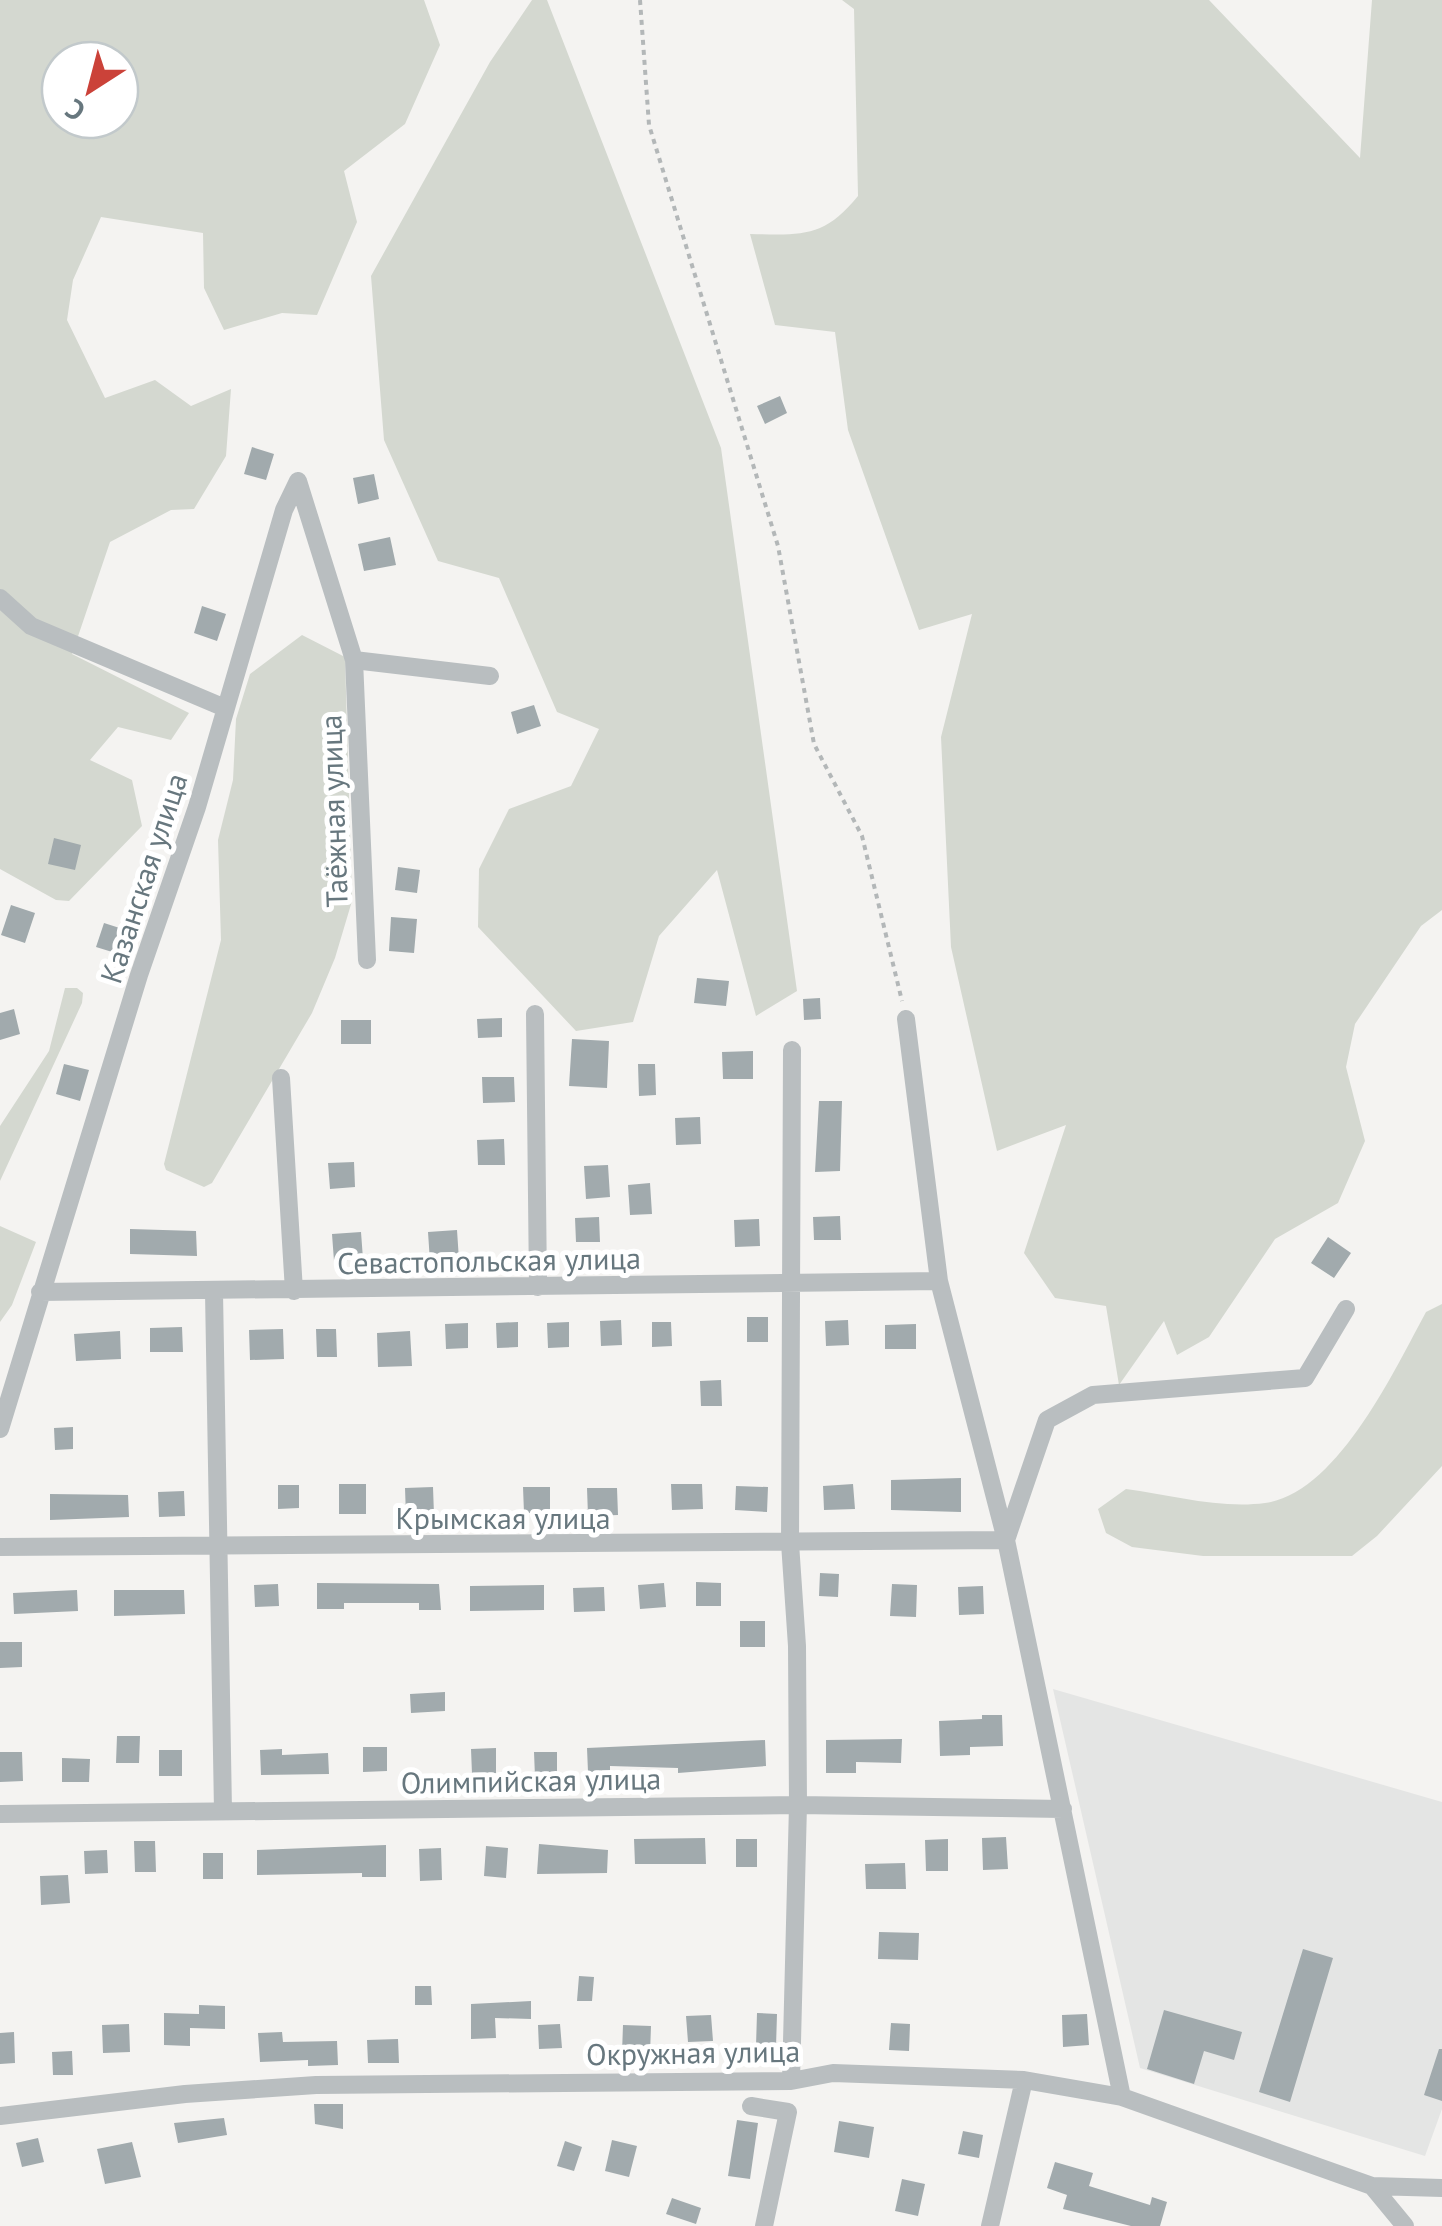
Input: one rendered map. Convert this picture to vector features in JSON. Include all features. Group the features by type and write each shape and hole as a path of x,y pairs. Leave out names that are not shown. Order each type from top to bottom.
{"street":[{"name":"Таёжная улица","path":"298,481 354,660 368,960"},
{"name":"Казанская улица","path":"0,1429 284,510 298,481"},
{"path":"0,598 30,626 225,708"},
{"path":"354,660 490,676"},
{"path":"535,1014 538,1287"},
{"path":"906,1019 939,1281 1006,1540 1122,2096"},
{"path":"791,2081 798,1805 790,1544 792,1050"},
{"path":"281,1078 294,1291"},
{"name":"Севастопольская улица","path":"40,1292 939,1281"},
{"path":"214,1292 223,1812"},
{"path":"1006,1540 1047,1420 1093,1395 1305,1378 1346,1309"},
{"name":"Крымская улица","path":"0,1548 1006,1540"},
{"name":"Олимпийская улица","path":"0,1814 798,1805 1063,1809"},
{"name":"Окружная улица","path":"0,2116 185,2094 316,2086 791,2081 833,2073 1024,2080 1122,2096 1372,2186"},
{"path":"990,2226 1024,2080"},
{"path":"751,2106 788,2112 764,2226"},
{"path":"1372,2186 1442,2188"},
{"path":"1372,2186 1405,2226"}],"path":[{"path":"640,0 649,126 778,546 814,744 862,836 906,1019"}],"shaded area":[{"path":"0,0 424,0 440,45 405,124 344,171 357,222 317,315 282,313 224,330 204,288 203,233 101,217 73,280 67,320 105,398 155,380 191,406 231,389 226,456 194,509 171,510 110,542 72,654 189,713 171,740 118,727 90,760 132,780 142,826 69,901 56,900 0,869"},
{"path":"532,0 547,0 721,448 797,991 756,1016 717,870 659,936 633,1022 576,1031 478,927 479,869 509,809 571,786 599,729 557,712 499,578 438,561 384,440 371,276 490,62"},
{"path":"842,0 1209,0 1360,158 1372,0 1442,0 1442,910 1421,926 1355,1024 1346,1067 1365,1141 1338,1203 1275,1239 1209,1337 1177,1355 1164,1321 1119,1385 1106,1306 1055,1298 1024,1253 1066,1125 997,1151 951,947 941,737 972,614 919,630 848,430 835,332 775,325 750,234 798,233 823,227 858,196 854,9"},
{"path":"302,635 345,657 352,901 335,958 312,1013 212,1183 204,1187 166,1170 164,1164 221,940 218,840 233,780 236,719 250,674"},
{"path":"65,988 77,988 83,993 82,1003 0,1181 0,1126 49,1051"},
{"path":"0,1226 36,1242 12,1305 0,1322"},
{"path":"1442,1304 1442,1466 1377,1536 1352,1556 1203,1556 1132,1547 1106,1533 1098,1509 1126,1489 1231,1504 1265,1503 1291,1495 1339,1454 1380,1395 1426,1312"},
{"path":"1053,1689 1442,1802 1442,2109 1425,2156 1140,2068"}],"building":[{"path":"780,396 787,413 765,424 757,406"},
{"path":"252,447 274,454 266,480 244,474"},
{"path":"374,474 379,499 358,504 353,478"},
{"path":"390,537 396,565 364,571 358,544"},
{"path":"202,606 226,614 217,641 194,633"},
{"path":"534,705 541,726 517,734 511,712"},
{"path":"54,838 81,845 75,870 48,864"},
{"path":"398,867 420,870 417,893 395,890"},
{"path":"11,905 35,913 25,943 1,935"},
{"path":"391,917 417,919 414,953 389,951"},
{"path":"104,923 129,931 122,955 96,947"},
{"path":"697,978 729,981 726,1006 694,1003"},
{"path":"820,998 821,1019 804,1020 803,999"},
{"path":"14,1009 20,1034 0,1040 0,1013"},
{"path":"502,1018 502,1037 478,1038 477,1019"},
{"path":"341,1020 371,1020 371,1044 341,1044"},
{"path":"572,1039 609,1041 607,1088 569,1086"},
{"path":"753,1051 753,1079 723,1079 722,1052"},
{"path":"64,1064 89,1070 80,1101 56,1094"},
{"path":"638,1064 655,1064 656,1095 639,1096"},
{"path":"482,1077 514,1077 515,1102 483,1103"},
{"path":"819,1101 842,1101 840,1171 815,1172"},
{"path":"700,1117 701,1144 676,1145 675,1118"},
{"path":"504,1139 505,1165 478,1165 477,1140"},
{"path":"354,1162 355,1187 330,1189 328,1163"},
{"path":"608,1165 610,1197 586,1199 584,1166"},
{"path":"650,1183 652,1214 630,1215 628,1185"},
{"path":"840,1216 841,1240 814,1240 813,1217"},
{"path":"599,1217 600,1242 576,1242 575,1218"},
{"path":"759,1219 760,1246 735,1247 734,1220"},
{"path":"130,1229 196,1231 197,1256 130,1254"},
{"path":"457,1230 459,1260 430,1262 428,1232"},
{"path":"361,1232 363,1259 334,1261 332,1234"},
{"path":"1328,1237 1351,1253 1334,1278 1311,1263"},
{"path":"747,1317 768,1317 768,1342 747,1342"},
{"path":"621,1320 622,1345 601,1346 600,1321"},
{"path":"848,1320 849,1345 826,1346 825,1321"},
{"path":"518,1322 518,1347 497,1348 496,1323"},
{"path":"569,1322 569,1347 548,1348 547,1323"},
{"path":"652,1322 671,1322 672,1346 652,1347"},
{"path":"468,1323 468,1348 446,1349 445,1324"},
{"path":"916,1324 916,1349 885,1349 885,1325"},
{"path":"182,1327 183,1352 150,1352 150,1328"},
{"path":"283,1329 284,1359 250,1360 249,1330"},
{"path":"316,1329 336,1329 337,1357 317,1357"},
{"path":"120,1331 121,1359 76,1361 74,1334"},
{"path":"410,1331 412,1366 378,1367 377,1333"},
{"path":"721,1380 722,1406 701,1406 700,1381"},
{"path":"73,1427 73,1449 55,1450 54,1428"},
{"path":"961,1478 961,1512 891,1510 891,1480"},
{"path":"339,1484 366,1484 366,1514 339,1514"},
{"path":"671,1484 702,1484 703,1509 672,1510"},
{"path":"853,1484 855,1509 824,1510 823,1486"},
{"path":"278,1485 299,1485 299,1508 278,1509"},
{"path":"736,1486 768,1487 767,1512 735,1510"},
{"path":"433,1487 434,1515 406,1516 405,1488"},
{"path":"523,1487 550,1487 550,1513 524,1513"},
{"path":"587,1488 617,1488 618,1515 588,1516"},
{"path":"184,1491 185,1516 159,1517 158,1492"},
{"path":"50,1494 128,1495 129,1517 50,1520"},
{"path":"820,1573 839,1574 838,1597 819,1596"},
{"path":"696,1582 721,1583 721,1606 696,1606"},
{"path":"317,1583 439,1584 441,1610 419,1610 419,1603 344,1603 344,1609 317,1609"},
{"path":"664,1583 666,1607 640,1609 638,1585"},
{"path":"278,1584 279,1606 255,1607 254,1585"},
{"path":"892,1584 917,1585 916,1617 890,1616"},
{"path":"544,1585 544,1610 470,1611 470,1586"},
{"path":"983,1586 984,1614 959,1615 958,1587"},
{"path":"604,1587 605,1611 574,1612 573,1588"},
{"path":"77,1590 78,1611 14,1614 13,1593"},
{"path":"114,1590 184,1590 185,1614 114,1616"},
{"path":"740,1621 765,1621 765,1647 740,1647"},
{"path":"0,1642 22,1642 22,1667 0,1668"},
{"path":"445,1692 445,1711 411,1713 410,1694"},
{"path":"982,1715 1002,1715 1003,1746 970,1747 970,1755 940,1756 939,1721 982,1719"},
{"path":"117,1736 140,1736 139,1763 116,1763"},
{"path":"902,1739 901,1763 856,1762 856,1773 826,1773 826,1740"},
{"path":"765,1740 766,1766 678,1773 678,1768 610,1766 610,1772 588,1772 587,1748"},
{"path":"363,1747 387,1747 387,1771 363,1772"},
{"path":"496,1748 496,1773 472,1774 471,1749"},
{"path":"282,1749 282,1755 328,1753 329,1774 261,1775 260,1750"},
{"path":"159,1750 182,1750 182,1776 159,1776"},
{"path":"0,1752 22,1752 23,1781 0,1782"},
{"path":"534,1752 557,1752 557,1777 535,1777"},
{"path":"62,1758 90,1759 89,1782 62,1782"},
{"path":"1006,1837 1008,1869 983,1870 982,1838"},
{"path":"705,1838 706,1864 635,1864 634,1839"},
{"path":"736,1839 757,1839 757,1867 736,1867"},
{"path":"948,1839 948,1871 926,1871 925,1840"},
{"path":"134,1841 155,1841 156,1872 135,1872"},
{"path":"539,1844 608,1850 607,1873 537,1874"},
{"path":"386,1845 386,1877 362,1877 362,1873 257,1875 257,1850"},
{"path":"486,1846 508,1848 506,1878 484,1876"},
{"path":"441,1848 442,1880 420,1881 419,1849"},
{"path":"107,1850 108,1873 85,1874 84,1851"},
{"path":"203,1853 223,1853 223,1879 203,1879"},
{"path":"905,1863 906,1889 866,1889 865,1864"},
{"path":"68,1875 70,1903 41,1905 40,1876"},
{"path":"879,1932 919,1933 918,1960 878,1959"},
{"path":"1303,1949 1333,1958 1290,2102 1259,2092"},
{"path":"579,1976 594,1977 592,2001 577,2001"},
{"path":"415,1986 431,1986 432,2005 415,2005"},
{"path":"531,2001 531,2019 495,2018 496,2038 471,2039 471,2004"},
{"path":"199,2005 225,2006 225,2029 190,2028 190,2046 164,2045 164,2013 199,2014"},
{"path":"1164,2010 1242,2032 1234,2060 1204,2051 1194,2084 1147,2069"},
{"path":"757,2013 777,2014 776,2047 756,2046"},
{"path":"1087,2014 1089,2045 1063,2047 1062,2015"},
{"path":"711,2015 713,2041 688,2042 686,2016"},
{"path":"891,2023 910,2024 909,2051 889,2050"},
{"path":"129,2024 130,2052 103,2053 102,2025"},
{"path":"560,2024 562,2048 539,2049 538,2025"},
{"path":"623,2025 651,2026 650,2054 622,2053"},
{"path":"14,2032 15,2063 0,2064 0,2033"},
{"path":"282,2032 283,2042 337,2041 338,2065 308,2066 308,2060 260,2062 258,2033"},
{"path":"398,2039 399,2063 368,2063 367,2040"},
{"path":"1442,2049 1442,2101 1424,2095"},
{"path":"72,2051 73,2075 53,2075 52,2052"},
{"path":"314,2104 343,2104 343,2129 315,2124"},
{"path":"224,2118 227,2135 178,2143 174,2123"},
{"path":"737,2120 758,2123 750,2179 728,2176"},
{"path":"839,2121 874,2127 869,2158 834,2152"},
{"path":"963,2131 983,2135 979,2158 958,2154"},
{"path":"38,2138 44,2162 22,2167 16,2143"},
{"path":"612,2140 637,2146 629,2177 605,2171"},
{"path":"565,2141 582,2147 574,2171 557,2166"},
{"path":"132,2142 141,2177 105,2184 97,2149"},
{"path":"1055,2162 1093,2173 1089,2186 1150,2205 1152,2197 1167,2202 1160,2226 1131,2226 1063,2209 1067,2195 1047,2188"},
{"path":"902,2179 925,2184 918,2216 895,2211"},
{"path":"672,2198 701,2208 696,2224 666,2214"}]}
